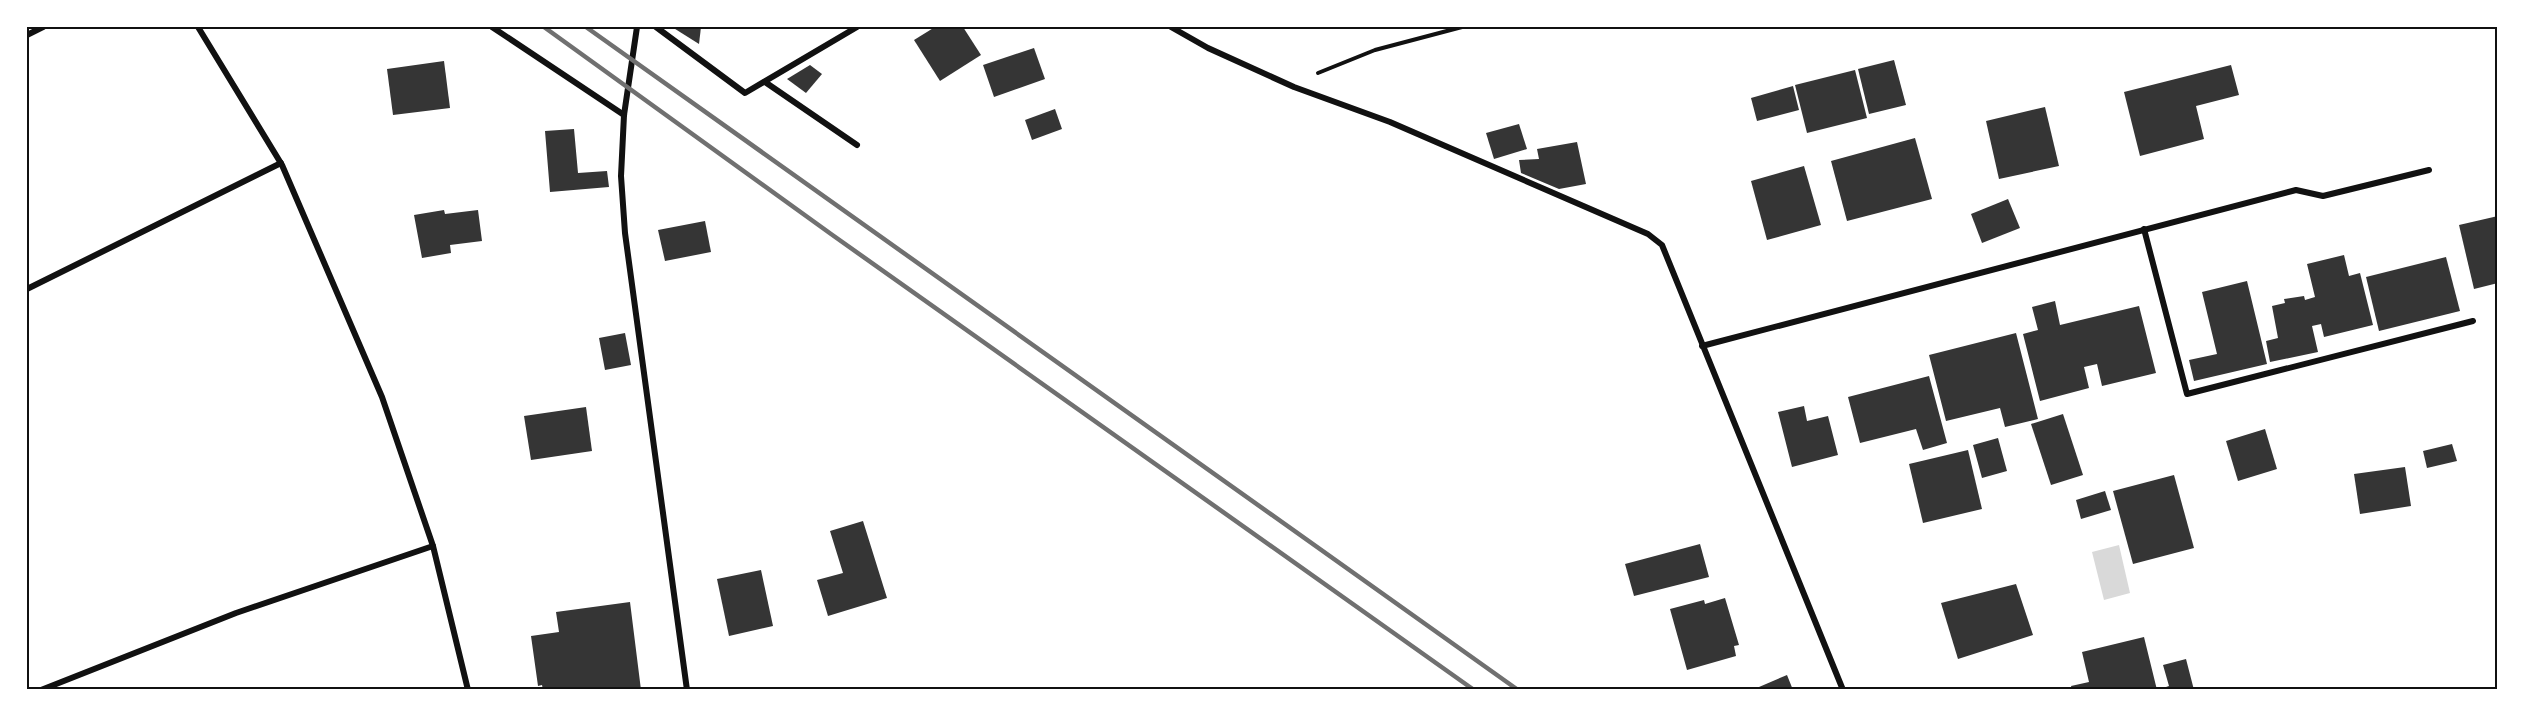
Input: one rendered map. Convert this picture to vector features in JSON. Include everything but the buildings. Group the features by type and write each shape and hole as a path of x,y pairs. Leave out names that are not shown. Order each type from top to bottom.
{"street":[{"path":"27,35 43,27"},
{"path":"198,27 281,163 382,397 433,546 468,690"},
{"path":"492,27 624,115"},
{"path":"637,27 624,115 621,176 625,233 687,690"},
{"path":"656,27 746,93 856,27"},
{"path":"1171,27 1208,48 1294,87 1390,122 1648,234 1662,245 1843,690"},
{"path":"765,82 856,145"},
{"path":"27,289 281,163"},
{"path":"1702,346 2296,190 2323,196 2429,170"},
{"path":"2144,230 2187,394 2473,321"},
{"path":"41,690 236,613 433,546"}],"path":[{"path":"1294,87 1325,69 1375,50 1462,27"}],"shaded area":[{"path":"2119,545 2130,593 2104,600 2092,552"}],"railway":[{"path":"544,27 831,234 1474,690"},
{"path":"586,27 1518,690"}]}
